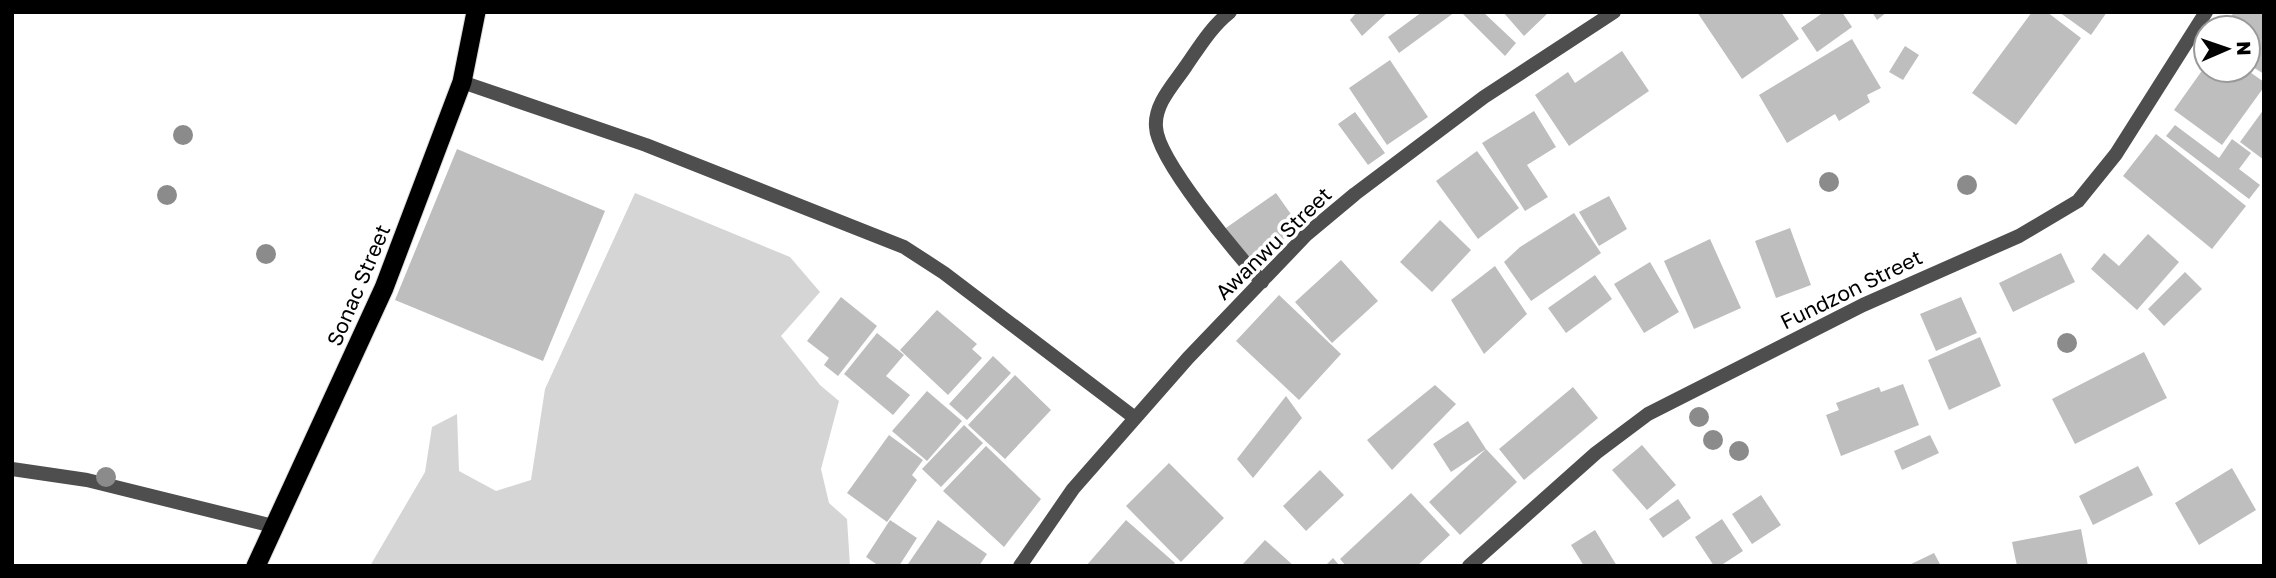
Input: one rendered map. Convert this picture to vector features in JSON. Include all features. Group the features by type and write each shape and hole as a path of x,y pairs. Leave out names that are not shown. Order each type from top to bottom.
{"highway":[{"name":"Sonac Street","path":"256,566 384,288 462,82 476,12"}],"street":[{"path":"1230,12 1215,24 1158,106 1156,128 1161,145 1188,189 1230,246 1262,282"},
{"name":"Awanwu Street","path":"1020,566 1073,489 1188,358 1307,234 1354,194 1484,97 1614,12"},
{"name":"Fundzon Street","path":"1469,566 1596,453 1647,414 1863,305 2019,236 2078,201 2116,154 2206,12"},
{"path":"462,82 646,145 904,247 944,273 1135,418"},
{"path":"12,469 86,480 273,526"}],"shaded area":[{"path":"635,193 790,257 820,292 781,336 820,385 839,401 821,469 829,503 847,519 850,566 370,566 425,472 432,427 457,414 459,471 496,491 531,480 545,389"}],"building":[{"path":"1357,12 1388,12 1362,36 1350,20"},
{"path":"1422,12 1455,12 1399,53 1388,37"},
{"path":"1461,12 1483,12 1516,43 1505,56"},
{"path":"1503,12 1549,12 1524,36"},
{"path":"1697,12 1781,12 1799,39 1742,79"},
{"path":"1824,12 1842,12 1852,27 1817,52 1801,28"},
{"path":"1872,12 1887,12 1877,20"},
{"path":"2032,12 2047,12 2081,38 2016,125 1972,93"},
{"path":"2059,12 2107,12 2091,35"},
{"path":"2264,12 2264,74 2262,14 2233,14"},
{"path":"1852,39 1881,88 1867,95 1870,102 1839,121 1835,114 1787,143 1759,95"},
{"path":"1905,46 1919,55 1903,80 1889,72"},
{"path":"1622,51 1649,91 1569,146 1535,95 1568,72 1575,83"},
{"path":"1390,60 1428,117 1387,145 1349,88"},
{"path":"2264,82 2264,87 2222,145 2174,110 2192,84"},
{"path":"2264,109 2264,160 2240,142"},
{"path":"1534,111 1556,147 1527,165 1548,197 1525,211 1482,143"},
{"path":"1355,112 1385,153 1368,165 1338,124"},
{"path":"2175,125 2219,158 2232,139 2251,153 2239,169 2260,185 2249,199 2166,136"},
{"path":"2156,134 2246,206 2212,249 2123,176"},
{"path":"457,149 605,211 543,361 395,300"},
{"path":"1477,151 1519,208 1478,239 1436,181"},
{"path":"1276,193 1300,227 1248,265 1223,230"},
{"path":"1609,196 1627,229 1599,246 1579,212"},
{"path":"1574,213 1601,253 1531,301 1504,262 1520,247"},
{"path":"1440,220 1471,250 1432,292 1400,262"},
{"path":"1790,228 1811,285 1776,298 1755,241"},
{"path":"2148,234 2179,262 2137,310 2091,269 2104,253 2119,266"},
{"path":"1710,239 1741,308 1694,329 1664,261"},
{"path":"2061,253 2075,282 2013,312 1999,283"},
{"path":"1341,260 1378,301 1332,343 1295,302"},
{"path":"1650,262 1679,312 1644,333 1614,284"},
{"path":"1495,266 1527,314 1484,354 1451,300"},
{"path":"2185,272 2202,289 2164,326 2148,309"},
{"path":"1595,275 1612,299 1566,333 1548,308"},
{"path":"1279,295 1341,354 1299,400 1236,341"},
{"path":"841,297 877,326 838,376 824,365 829,358 807,341"},
{"path":"1961,297 1977,333 1936,351 1920,314"},
{"path":"937,310 977,344 972,349 982,358 948,395 900,350"},
{"path":"877,333 904,355 886,376 910,395 893,415 844,374"},
{"path":"1980,337 2001,386 1949,410 1928,360"},
{"path":"2144,352 2167,398 2075,444 2052,399"},
{"path":"993,356 1011,373 967,420 949,404"},
{"path":"1015,375 1051,410 1005,459 968,425"},
{"path":"1903,384 1919,425 1841,456 1826,415 1839,410 1836,403 1879,387 1881,392"},
{"path":"1435,385 1456,404 1392,470 1367,440"},
{"path":"1573,387 1598,418 1524,480 1499,449"},
{"path":"927,391 962,421 927,461 892,431"},
{"path":"1286,396 1302,418 1253,478 1237,459"},
{"path":"1468,421 1486,449 1451,472 1433,444"},
{"path":"964,425 983,443 941,487 922,469"},
{"path":"889,435 923,460 912,475 917,480 887,522 847,493"},
{"path":"1930,435 1939,453 1902,470 1894,451"},
{"path":"1642,445 1676,485 1647,510 1612,470"},
{"path":"986,446 1041,499 1004,547 943,491"},
{"path":"1486,449 1517,482 1460,535 1429,502"},
{"path":"1169,463 1224,518 1181,562 1126,506"},
{"path":"2138,466 2153,495 2093,525 2079,496"},
{"path":"2232,468 2256,510 2199,545 2175,503"},
{"path":"1320,470 1344,495 1306,531 1283,506"},
{"path":"1411,493 1450,535 1417,566 1346,566 1340,559"},
{"path":"1761,495 1781,525 1752,544 1732,514"},
{"path":"1678,499 1691,518 1663,538 1649,519"},
{"path":"1722,519 1743,551 1720,566 1714,566 1695,537"},
{"path":"890,520 917,538 899,566 879,566 866,557"},
{"path":"938,520 987,554 979,566 908,564"},
{"path":"1126,520 1175,563 1173,566 1086,566"},
{"path":"2081,529 2088,566 2017,566 2012,542"},
{"path":"1595,530 1617,566 1584,566 1571,545"},
{"path":"1265,540 1294,566 1241,566"},
{"path":"1934,553 1941,566 1907,566"},
{"path":"1333,558 1340,566 1325,566"}]}
